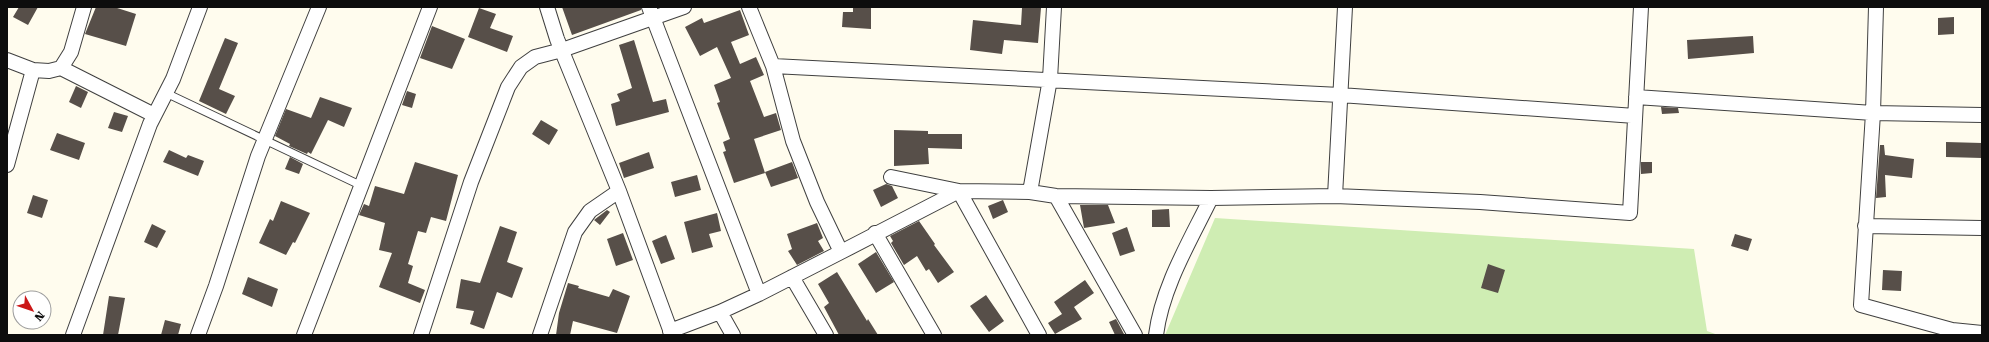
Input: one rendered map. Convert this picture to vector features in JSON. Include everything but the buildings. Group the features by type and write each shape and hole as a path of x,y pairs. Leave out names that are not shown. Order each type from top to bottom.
{"street":[{"path":"61,68 71,52 84,7"},
{"path":"73,335 154,115 173,79 200,7"},
{"path":"198,335 216,286 264,140 319,7"},
{"path":"304,335 430,7"},
{"path":"547,7 562,50 619,191 671,333 759,294 959,191"},
{"path":"421,335 471,182 508,87 521,66 535,57 562,50 651,13 684,7"},
{"path":"749,7 773,66 793,141 816,202 841,252"},
{"path":"1030,192 1050,79 1054,7"},
{"path":"1335,196 1345,7"},
{"path":"891,177 959,191 1030,192 1056,196 1211,198 1335,196 1480,202 1630,214 1641,7"},
{"path":"1876,7 1873,113 1865,226 1862,305 1952,330 1982,333"},
{"path":"651,13 759,294"},
{"path":"7,60 32,70 49,71 61,68 154,115"},
{"path":"773,66 1340,95 1635,116"},
{"path":"7,165 32,70"},
{"path":"1636,97 1873,113 1982,115"},
{"path":"540,335 576,232 590,211 619,191"},
{"path":"959,191 1039,335"},
{"path":"1056,196 1135,335"},
{"path":"1156,335 1158,323 1172,279 1211,198"},
{"path":"1865,226 1982,228"},
{"path":"875,233 934,335"},
{"path":"792,277 826,335"},
{"path":"720,312 733,335"}],"lane":[{"path":"166,93 362,186"}],"green space":[{"path":"1215,218 1694,249 1707,331 1718,335 1165,335"}]}
